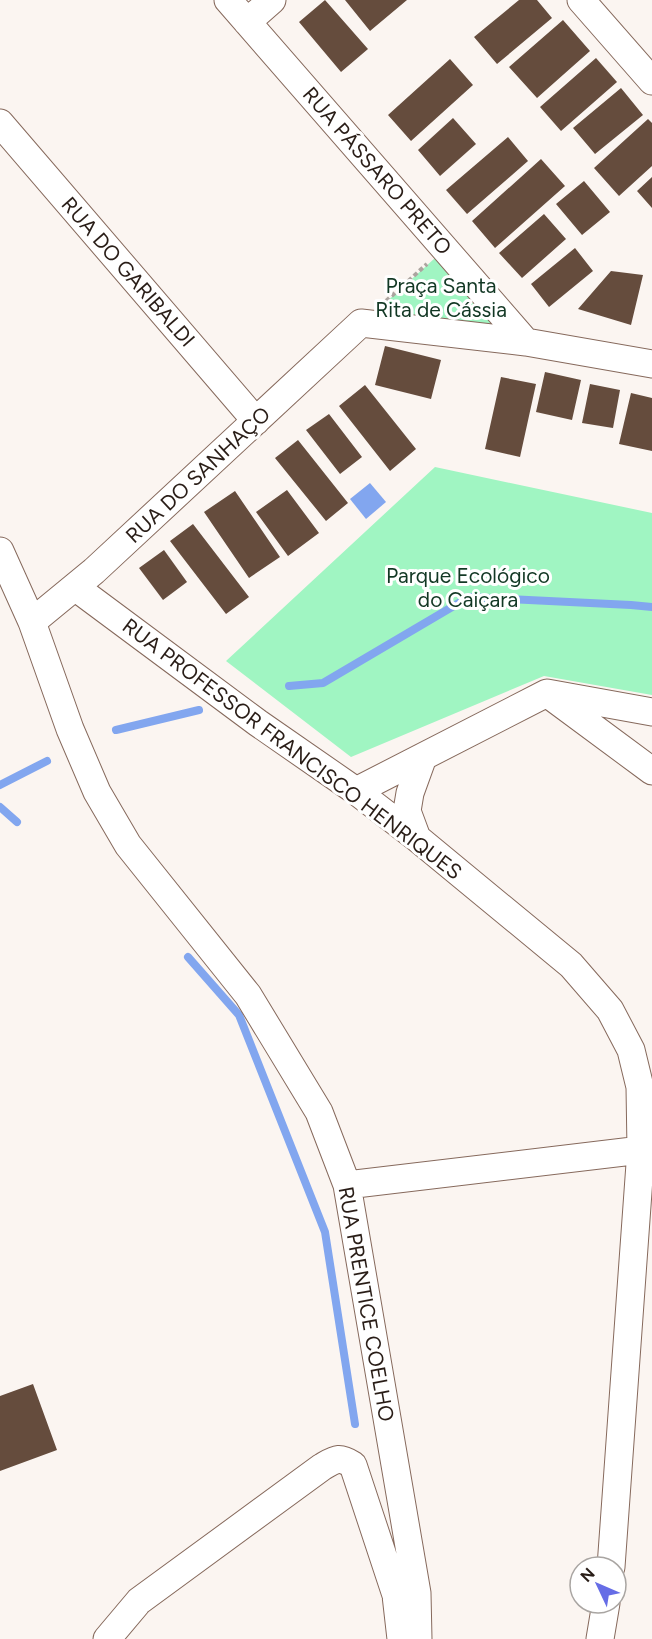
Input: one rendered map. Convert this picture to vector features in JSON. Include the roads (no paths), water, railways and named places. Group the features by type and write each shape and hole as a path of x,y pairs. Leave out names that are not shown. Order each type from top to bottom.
{"street":[{"name":"RUA PÁSSARO PRETO","path":"228,0 526,342"},
{"path":"247,22 272,0"},
{"path":"581,0 652,81"},
{"name":"RUA DO GARIBALDI","path":"0,123 256,421"},
{"name":"RUA DO SANHAÇO","path":"32,622 94,571 361,323 526,342"},
{"path":"526,342 652,364"},
{"path":"0,551 32,622"},
{"name":"RUA PROFESSOR FRANCISCO HENRIQUES","path":"75,587 417,838 571,965 610,1010 631,1050 640,1088 647,1154 612,1555"},
{"name":"RUA PRENTICE COELHO","path":"32,622 70,729 97,792 128,845 248,995 319,1112 347,1185 417,1593 418,1639"},
{"path":"356,791 547,693 652,712"},
{"path":"547,693 652,771"},
{"path":"417,838 407,812 410,793 423,757"},
{"path":"347,1185 647,1154"},
{"path":"112,1632 139,1601 155,1588 336,1459 345,1460 353,1466 396,1595 401,1639"},
{"path":"600,1639 604,1615"}],"water":[{"path":"370,483 386,502 366,519 350,499"}],"waterway":[{"path":"289,686 323,683 469,597 652,607"},
{"path":"116,730 199,710"},
{"path":"0,785 47,761"},
{"path":"0,807 17,822"},
{"path":"188,957 239,1015 325,1232 355,1424"}],"park label":[{"name":"Praça Santa Rita de Cássia","path":"441,298"},
{"name":"Parque Ecológico do Caiçara","path":"468,588"}]}
